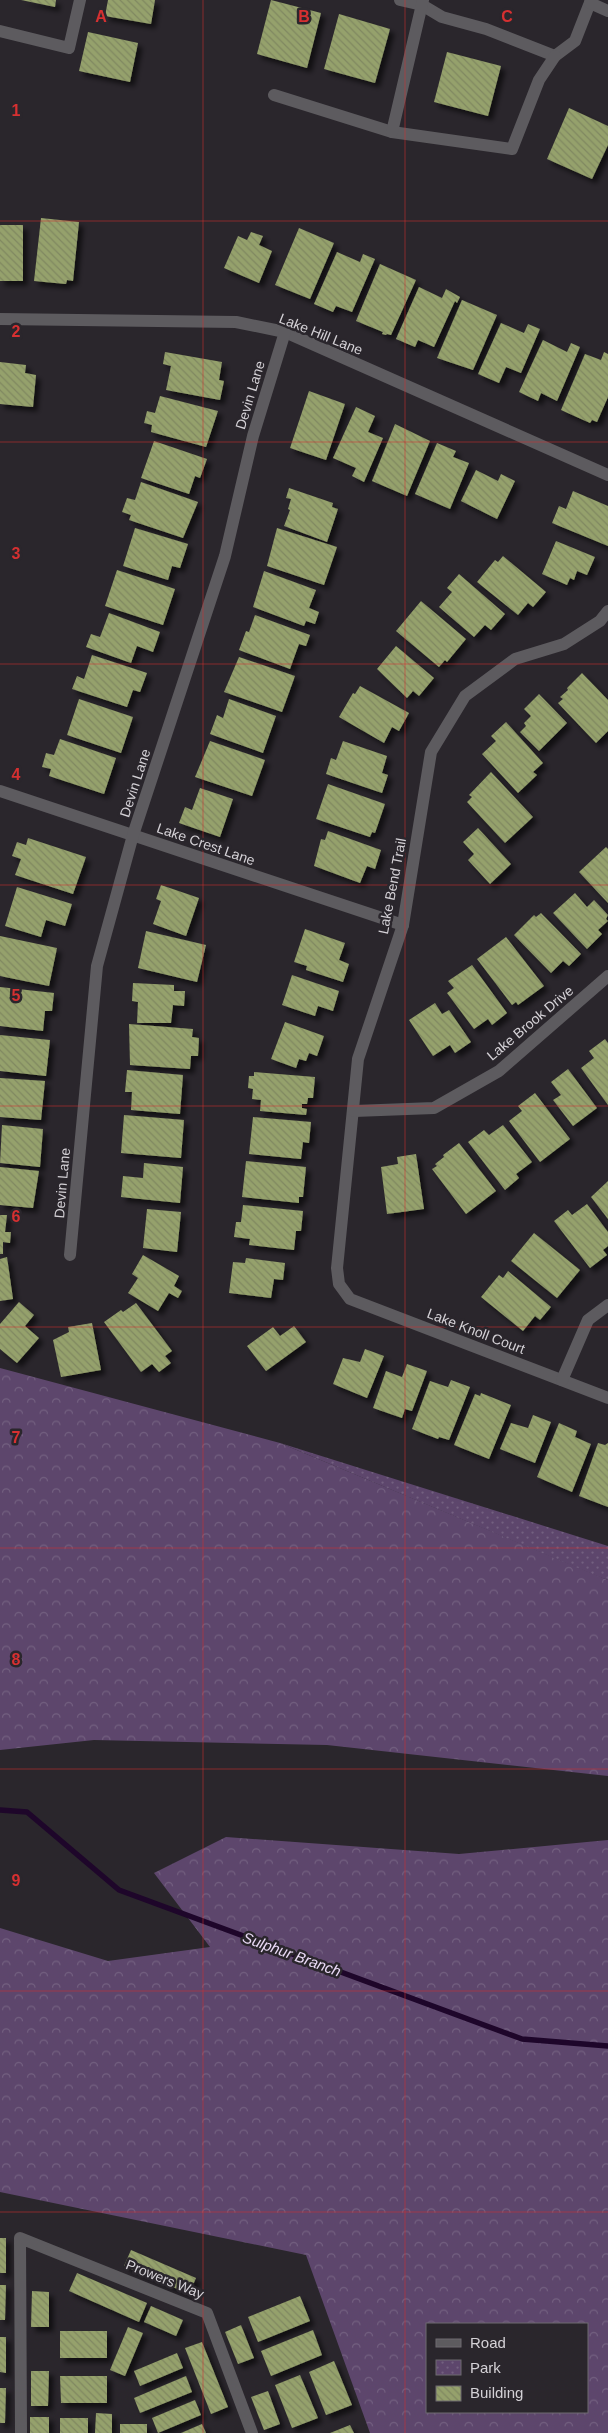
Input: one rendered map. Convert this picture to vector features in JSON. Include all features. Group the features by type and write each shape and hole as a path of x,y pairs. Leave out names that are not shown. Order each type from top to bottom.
{"street":[{"path":"0,31 69,48 80,0"},
{"path":"400,0 423,2 442,17 486,29 555,56"},
{"path":"274,95 392,132 512,149 539,80 555,56 574,41 591,1 608,11"},
{"path":"392,132 423,2"},
{"name":"Lake Hill Lane","path":"0,319 236,322 285,332 608,475"},
{"name":"Devin Lane","path":"70,1255 97,966 133,835 225,556 253,436 285,332"},
{"name":"Lake Bend Trail","path":"339,1284 337,1268 358,1059 403,926 431,752 465,696 514,659 564,644 600,621 608,611"},
{"name":"Lake Crest Lane","path":"0,791 403,926"},
{"name":"Lake Brook Drive","path":"354,1111 434,1108 499,1071 608,976"},
{"name":"Lake Knoll Court","path":"339,1284 350,1299 608,1398"},
{"path":"562,1380 588,1320 608,1304"},
{"name":"Prowers Way","path":"21,2433 20,2238 207,2312 252,2433"}],"green space":[{"path":"0,1368 280,1443 608,1580 608,1776 327,1745 94,1740 0,1750"},
{"path":"280,1443 608,1546 608,1580 597,1576"},
{"path":"226,1837 459,1854 608,1840 608,2433 370,2433 306,2255 0,2192 0,1928 108,1961 210,1947 154,1873"}],"building":[{"path":"21,0 56,0 55,7"},
{"path":"108,0 155,0 151,24 105,16"},
{"path":"271,0 321,13 307,68 257,54"},
{"path":"339,14 390,29 375,83 324,69"},
{"path":"88,32 138,43 130,82 79,71"},
{"path":"447,52 501,66 488,116 434,102"},
{"path":"569,108 608,126 608,145 592,179 547,159"},
{"path":"41,218 79,222 73,281 67,280 66,284 34,281"},
{"path":"0,225 23,225 23,281 0,281"},
{"path":"299,228 334,243 310,299 275,285"},
{"path":"251,232 263,236 259,245 272,251 259,283 224,268 238,236 247,240"},
{"path":"337,252 360,262 363,254 375,259 352,312 336,306 333,312 314,304"},
{"path":"380,264 416,280 391,335 382,334 383,332 356,321"},
{"path":"419,287 442,298 446,289 460,297 457,303 455,301 434,347 418,340 415,347 396,339"},
{"path":"462,300 497,315 473,370 437,358"},
{"path":"501,323 524,333 528,324 540,329 521,373 506,367 499,383 478,374"},
{"path":"543,340 567,352 571,343 580,347 557,401 541,393 538,401 519,392"},
{"path":"165,352 222,362 219,380 224,381 220,400 166,390 171,366 163,364"},
{"path":"604,352 608,354 608,397 597,422 592,420 590,423 561,410 585,354 601,360"},
{"path":"0,362 26,365 25,373 36,375 33,407 0,404"},
{"path":"309,391 345,404 326,460 290,448"},
{"path":"160,396 218,411 206,447 151,432 152,425 144,423 147,411 155,413"},
{"path":"356,407 375,416 368,432 383,438 364,482 352,476 356,468 333,458"},
{"path":"395,424 430,441 407,496 372,481"},
{"path":"154,441 207,459 200,478 195,476 189,494 141,478"},
{"path":"437,443 456,451 453,457 469,463 450,509 415,494"},
{"path":"476,470 498,481 501,474 515,481 497,519 461,501"},
{"path":"141,482 198,502 183,538 129,520 131,515 122,512 127,498 135,500"},
{"path":"289,488 333,503 332,507 338,509 327,542 284,526 290,510 288,509 291,499 286,498"},
{"path":"573,491 608,506 608,546 552,523 559,506 566,509"},
{"path":"135,528 188,544 180,568 172,566 168,580 123,566"},
{"path":"277,528 337,547 324,585 267,566"},
{"path":"556,541 595,557 587,575 577,571 574,580 570,578 567,585 542,574"},
{"path":"503,556 546,592 533,607 528,603 518,615 477,582 495,560 498,562"},
{"path":"117,570 175,589 163,625 105,606"},
{"path":"264,571 316,590 309,608 319,612 315,624 306,621 304,626 253,607"},
{"path":"459,574 505,614 491,630 485,625 474,637 439,607 452,592 447,588"},
{"path":"421,601 466,639 447,662 445,660 439,667 396,631"},
{"path":"109,613 160,632 153,652 137,646 131,663 86,647 91,634 100,637"},
{"path":"255,615 310,635 306,646 299,644 290,669 239,650 246,631 249,632"},
{"path":"396,646 434,678 419,696 413,691 407,698 377,669"},
{"path":"92,655 147,673 140,692 133,690 127,707 72,689 77,676 84,679"},
{"path":"239,657 295,676 282,712 224,692"},
{"path":"582,673 608,700 608,731 596,743 558,703 563,699 560,697 568,690 567,688"},
{"path":"360,686 409,713 399,731 392,727 384,743 339,717 353,693 355,694"},
{"path":"539,694 567,723 539,751 520,732 526,726 524,723 531,716 524,709"},
{"path":"79,699 133,717 121,753 67,735"},
{"path":"229,699 276,716 263,753 210,734 217,715 223,718"},
{"path":"506,722 543,763 533,772 537,775 518,793 482,754 496,741 491,736"},
{"path":"60,739 116,758 104,794 49,776 51,769 42,767 46,753 54,755"},
{"path":"210,741 265,760 252,796 195,777"},
{"path":"343,741 387,756 382,773 388,775 382,793 326,774 331,758 336,760"},
{"path":"491,772 533,817 505,843 467,802 472,797 469,795"},
{"path":"328,784 385,804 375,833 372,832 370,837 316,819"},
{"path":"200,788 233,799 220,837 179,823 185,807 192,810"},
{"path":"478,828 511,864 490,884 468,860 474,854 463,842"},
{"path":"328,831 381,850 375,869 367,866 360,883 314,866 321,839 325,840"},
{"path":"28,838 86,857 73,894 15,875 21,859 12,856 17,842 26,845"},
{"path":"606,847 608,849 608,903 579,872"},
{"path":"161,885 199,898 186,936 153,924 161,901 156,899"},
{"path":"17,887 72,904 65,926 46,920 41,937 5,926"},
{"path":"575,893 587,907 594,900 608,915 606,919 608,921 598,930 602,934 587,949 553,913"},
{"path":"541,913 581,954 569,966 563,961 551,973 514,935 534,915 536,917"},
{"path":"305,929 345,943 339,960 349,964 343,982 306,970 307,966 294,962"},
{"path":"146,931 206,945 197,982 138,968"},
{"path":"0,936 57,948 49,986 0,976"},
{"path":"506,937 544,986 518,1005 516,1002 512,1005 477,959"},
{"path":"472,965 507,1013 492,1025 488,1019 474,1029 447,993 454,988 448,981"},
{"path":"292,975 339,991 333,1011 318,1006 315,1016 282,1005"},
{"path":"133,983 174,985 174,991 185,991 184,1006 173,1005 171,1023 137,1023 138,1002 132,1001"},
{"path":"0,987 54,993 52,1011 45,1011 43,1031 0,1026"},
{"path":"435,1003 442,1014 449,1010 471,1042 455,1053 450,1045 433,1056 409,1020"},
{"path":"285,1022 324,1036 317,1056 309,1053 306,1061 299,1059 296,1068 271,1059"},
{"path":"129,1024 193,1029 192,1037 199,1038 198,1056 191,1056 190,1069 130,1065"},
{"path":"0,1035 50,1040 46,1076 0,1071"},
{"path":"605,1039 608,1043 608,1105 581,1068 594,1058 589,1051"},
{"path":"568,1069 597,1108 573,1126 553,1100 561,1095 551,1082"},
{"path":"127,1070 183,1075 180,1114 131,1110 132,1092 125,1092"},
{"path":"254,1072 315,1077 313,1098 308,1098 307,1104 302,1104 302,1108 307,1109 306,1115 260,1111 261,1100 252,1099 253,1089 248,1088 249,1076 254,1076"},
{"path":"0,1078 45,1081 41,1120 0,1117"},
{"path":"535,1093 570,1139 540,1162 509,1121 522,1111 518,1106"},
{"path":"124,1115 184,1120 181,1158 121,1153"},
{"path":"253,1117 311,1122 309,1143 303,1142 301,1159 249,1154"},
{"path":"2,1125 43,1129 40,1167 0,1163"},
{"path":"503,1125 532,1162 516,1174 519,1178 505,1190 468,1142 484,1130 489,1135"},
{"path":"459,1143 496,1191 466,1214 432,1169 437,1166 435,1164 444,1157 443,1155"},
{"path":"416,1154 424,1209 387,1214 381,1167 398,1164 397,1157"},
{"path":"246,1161 306,1167 303,1197 299,1197 299,1203 242,1197"},
{"path":"144,1163 183,1167 180,1203 121,1197 123,1176 143,1178"},
{"path":"0,1167 39,1171 33,1208 0,1205"},
{"path":"608,1181 608,1219 591,1197"},
{"path":"587,1204 608,1232 608,1246 603,1250 607,1255 590,1268 554,1221 568,1210 572,1215"},
{"path":"243,1205 303,1211 301,1231 296,1231 294,1250 249,1245 250,1239 234,1237 236,1222 241,1222"},
{"path":"147,1209 181,1212 177,1252 143,1248"},
{"path":"0,1215 7,1215 5,1232 11,1232 10,1243 3,1242 3,1254 0,1254"},
{"path":"534,1233 580,1270 557,1298 511,1261"},
{"path":"143,1255 179,1276 174,1286 182,1291 178,1298 169,1293 158,1311 128,1293 138,1278 132,1274"},
{"path":"7,1257 13,1299 0,1301 0,1259"},
{"path":"246,1258 285,1263 283,1280 274,1279 271,1298 229,1293 233,1262 245,1263"},
{"path":"508,1271 551,1307 540,1320 535,1316 523,1331 481,1297 499,1275 503,1278"},
{"path":"19,1302 34,1315 25,1326 39,1338 17,1363 0,1349 0,1324"},
{"path":"136,1303 172,1351 165,1356 171,1363 159,1372 152,1364 141,1372 104,1322 121,1310 123,1312"},
{"path":"92,1323 101,1370 61,1377 53,1340 69,1332 68,1327"},
{"path":"294,1326 306,1342 266,1371 247,1346 273,1327 280,1336"},
{"path":"365,1349 384,1356 367,1398 333,1384 343,1358 360,1362"},
{"path":"407,1364 427,1371 412,1411 405,1409 402,1418 373,1408 386,1371 402,1377"},
{"path":"451,1380 470,1387 449,1440 439,1437 438,1439 412,1429 430,1381 448,1387"},
{"path":"481,1393 511,1405 489,1459 454,1445 475,1394 480,1396"},
{"path":"533,1415 551,1422 535,1463 500,1449 511,1423 528,1428"},
{"path":"559,1423 577,1431 575,1437 591,1444 572,1492 537,1477"},
{"path":"598,1443 605,1445 608,1443 608,1507 579,1496"},
{"path":"0,2238 6,2238 6,2273 0,2273"},
{"path":"131,2250 196,2278 189,2294 124,2266"},
{"path":"77,2273 147,2303 139,2322 69,2291"},
{"path":"0,2285 6,2285 5,2320 0,2320"},
{"path":"32,2291 49,2292 49,2327 31,2327"},
{"path":"300,2296 310,2321 258,2342 248,2317"},
{"path":"151,2306 183,2320 176,2336 144,2322"},
{"path":"241,2325 254,2358 238,2364 225,2332"},
{"path":"128,2327 143,2333 125,2376 110,2370"},
{"path":"313,2330 322,2355 271,2376 261,2351"},
{"path":"60,2331 107,2331 107,2358 60,2358"},
{"path":"0,2337 6,2337 6,2373 0,2372"},
{"path":"202,2342 228,2407 211,2414 185,2348"},
{"path":"177,2353 183,2368 140,2386 134,2371"},
{"path":"334,2361 352,2405 326,2415 309,2372"},
{"path":"31,2371 49,2371 48,2406 31,2406"},
{"path":"300,2375 318,2418 292,2428 275,2385"},
{"path":"60,2376 107,2376 107,2403 61,2403"},
{"path":"186,2376 192,2392 140,2413 134,2398"},
{"path":"0,2388 6,2388 5,2423 0,2423"},
{"path":"268,2391 280,2424 264,2430 251,2397"},
{"path":"195,2400 201,2415 158,2433 152,2418"},
{"path":"96,2413 112,2414 112,2433 95,2433"},
{"path":"30,2417 49,2417 49,2433 30,2433"},
{"path":"60,2418 88,2418 88,2433 60,2433"},
{"path":"120,2424 147,2424 147,2433 120,2433"},
{"path":"202,2424 206,2433 181,2433"},
{"path":"350,2425 354,2433 330,2433"}],"waterway":[{"name":"Sulphur Branch","path":"0,1810 27,1812 119,1890 522,2039 608,2046"}]}
